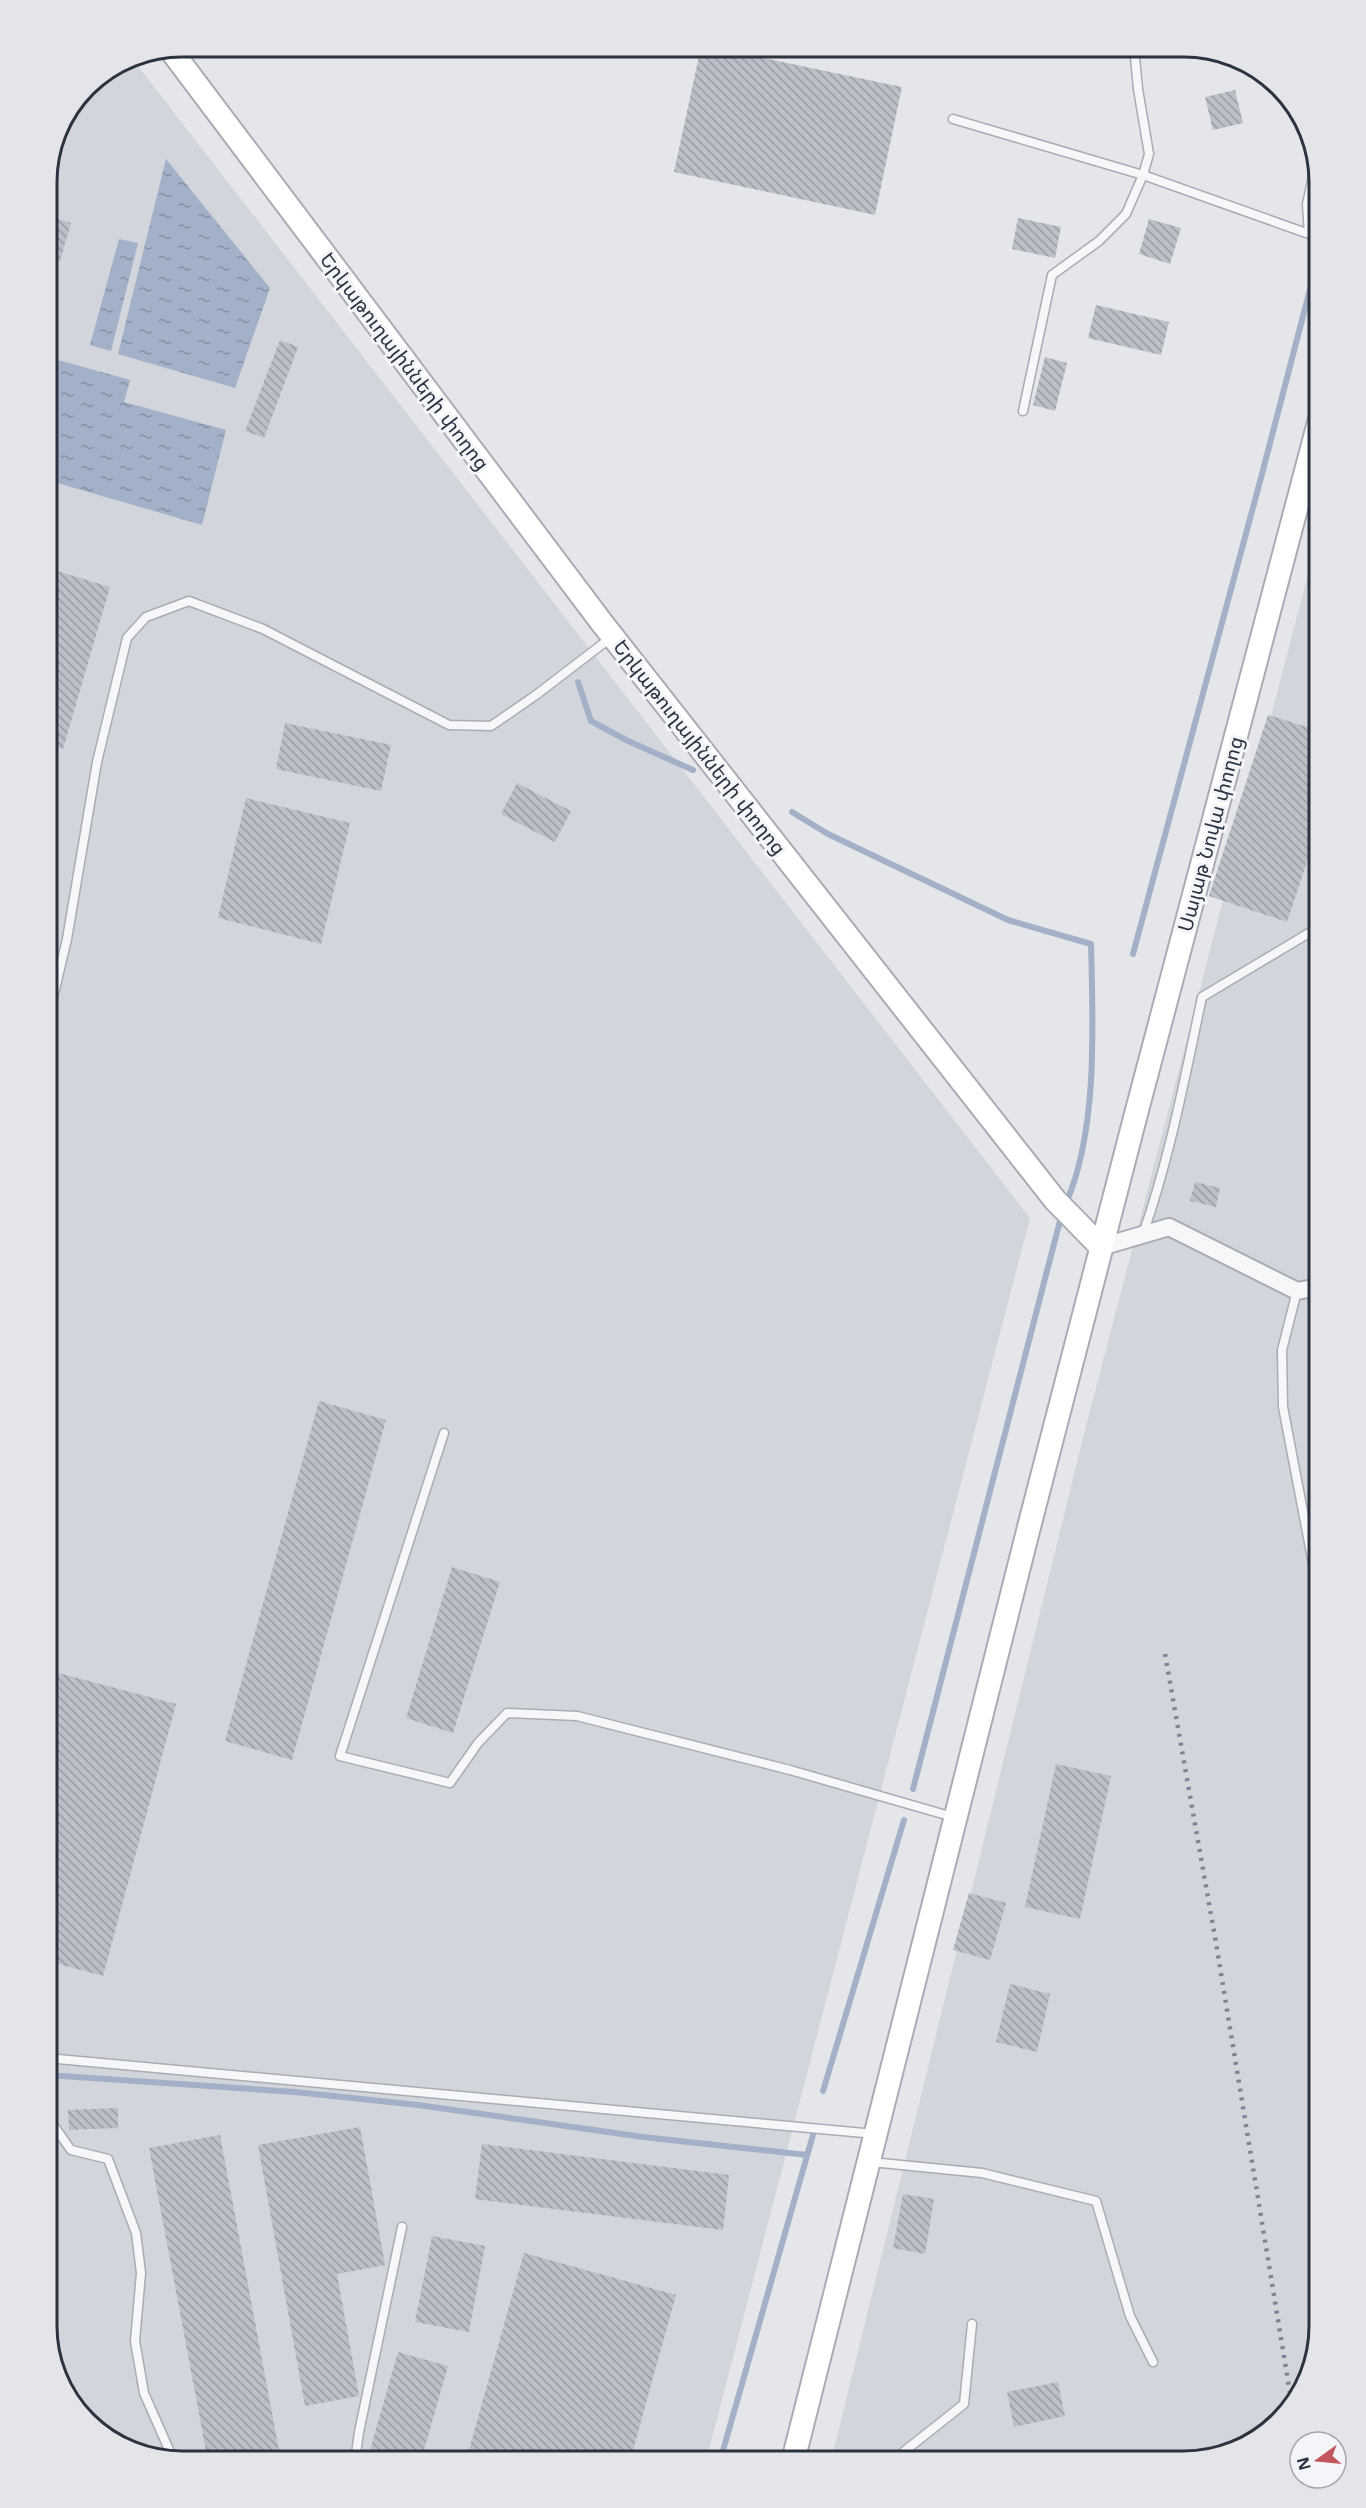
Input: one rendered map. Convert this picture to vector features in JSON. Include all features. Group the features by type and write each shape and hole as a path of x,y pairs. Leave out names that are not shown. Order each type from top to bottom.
{"main road":[{"name":"Երկաթուղայինների փողոց","path":"176,57 613,636 1055,1200 1101,1247"},
{"name":"Սայաթ Նովա փողոց","path":"796,2451 871,2162 1101,1247 1309,463"}],"street":[{"path":"1101,1247 1169,1227 1297,1291 1309,1289"}],"lane":[{"path":"1023,411 1052,275 1099,241 1126,214 1143,175 1149,154 1135,57"},
{"path":"953,119 1143,175 1309,234 1307,204 1309,195"},
{"path":"57,981 67,939 97,762 127,638 146,617 189,601 263,629 449,725 490,726 536,695 613,636"},
{"path":"1143,1235 1157,1195 1177,1115 1202,997 1309,934"},
{"path":"1297,1291 1282,1350 1283,1407 1309,1538"},
{"path":"444,1433 340,1756 450,1783 478,1743 507,1713 577,1716 790,1770 957,1818"},
{"path":"57,2059 878,2134"},
{"path":"57,2131 71,2151 108,2159 136,2233 141,2273 135,2341 144,2393 169,2450"},
{"path":"871,2162 982,2172 1096,2201 1130,2316 1153,2362"},
{"path":"357,2451 359,2432 402,2227"},
{"path":"905,2451 964,2404 972,2324"}],"shaded area":[{"path":"138,66 1030,1218 709,2451 174,2451 142,2444 106,2425 83,2402 74,2388 64,2366 57,2334 57,174 64,142 74,120 88,100 106,83"},
{"path":"1309,570 1309,2326 1305,2358 1288,2395 1272,2414 1246,2434 1208,2449 1192,2451 833,2451 1084,1434"}],"water":[{"path":"166,159 270,288 235,388 118,354"},
{"path":"119,239 138,243 111,351 90,345"},
{"path":"58,360 130,380 124,402 226,430 202,525 57,483"}],"building":[{"path":"699,57 759,57 902,87 875,215 674,172"},
{"path":"1235,90 1243,123 1213,130 1205,97"},
{"path":"1018,218 1061,227 1055,258 1012,249"},
{"path":"57,219 71,223 60,261 57,260"},
{"path":"1149,219 1181,228 1170,264 1139,254"},
{"path":"1096,305 1169,322 1161,355 1088,338"},
{"path":"280,340 298,347 264,438 245,431"},
{"path":"1045,357 1067,363 1055,411 1033,405"},
{"path":"57,571 110,587 63,749 57,747"},
{"path":"1268,715 1309,728 1309,855 1287,922 1209,896"},
{"path":"285,723 391,745 381,791 276,769"},
{"path":"517,783 571,811 555,842 501,814"},
{"path":"246,798 350,823 321,944 218,918"},
{"path":"1195,1182 1220,1188 1216,1207 1190,1201"},
{"path":"319,1401 386,1420 292,1760 225,1741"},
{"path":"452,1567 500,1582 453,1733 406,1718"},
{"path":"57,1673 176,1704 103,1976 57,1964"},
{"path":"1056,1764 1111,1776 1080,1919 1025,1907"},
{"path":"969,1893 1006,1903 990,1960 953,1950"},
{"path":"1010,1984 1050,1994 1037,2052 996,2042"},
{"path":"118,2108 118,2128 69,2130 68,2110"},
{"path":"360,2127 385,2265 337,2274 359,2396 305,2406 258,2145"},
{"path":"220,2135 279,2451 206,2451 149,2148"},
{"path":"482,2144 729,2175 723,2230 475,2199"},
{"path":"903,2194 934,2199 925,2254 893,2248"},
{"path":"432,2236 485,2246 469,2332 415,2322"},
{"path":"524,2253 676,2295 633,2451 469,2450"},
{"path":"398,2352 448,2366 424,2451 370,2451"},
{"path":"1058,2382 1065,2416 1014,2427 1007,2392"}],"waterway":[{"path":"1133,954 1309,293"},
{"path":"578,682 591,721 626,740 693,770"},
{"path":"792,812 828,834 1008,920 1091,944 1092,1042 1088,1110 1084,1143 1066,1203"},
{"path":"913,1789 1062,1213"},
{"path":"823,2091 904,1820"},
{"path":"57,2076 295,2092 418,2105 643,2137 807,2155"},
{"path":"723,2451 813,2135"}],"railway":[{"path":"1165,1654 1216,1943 1290,2392"}]}
